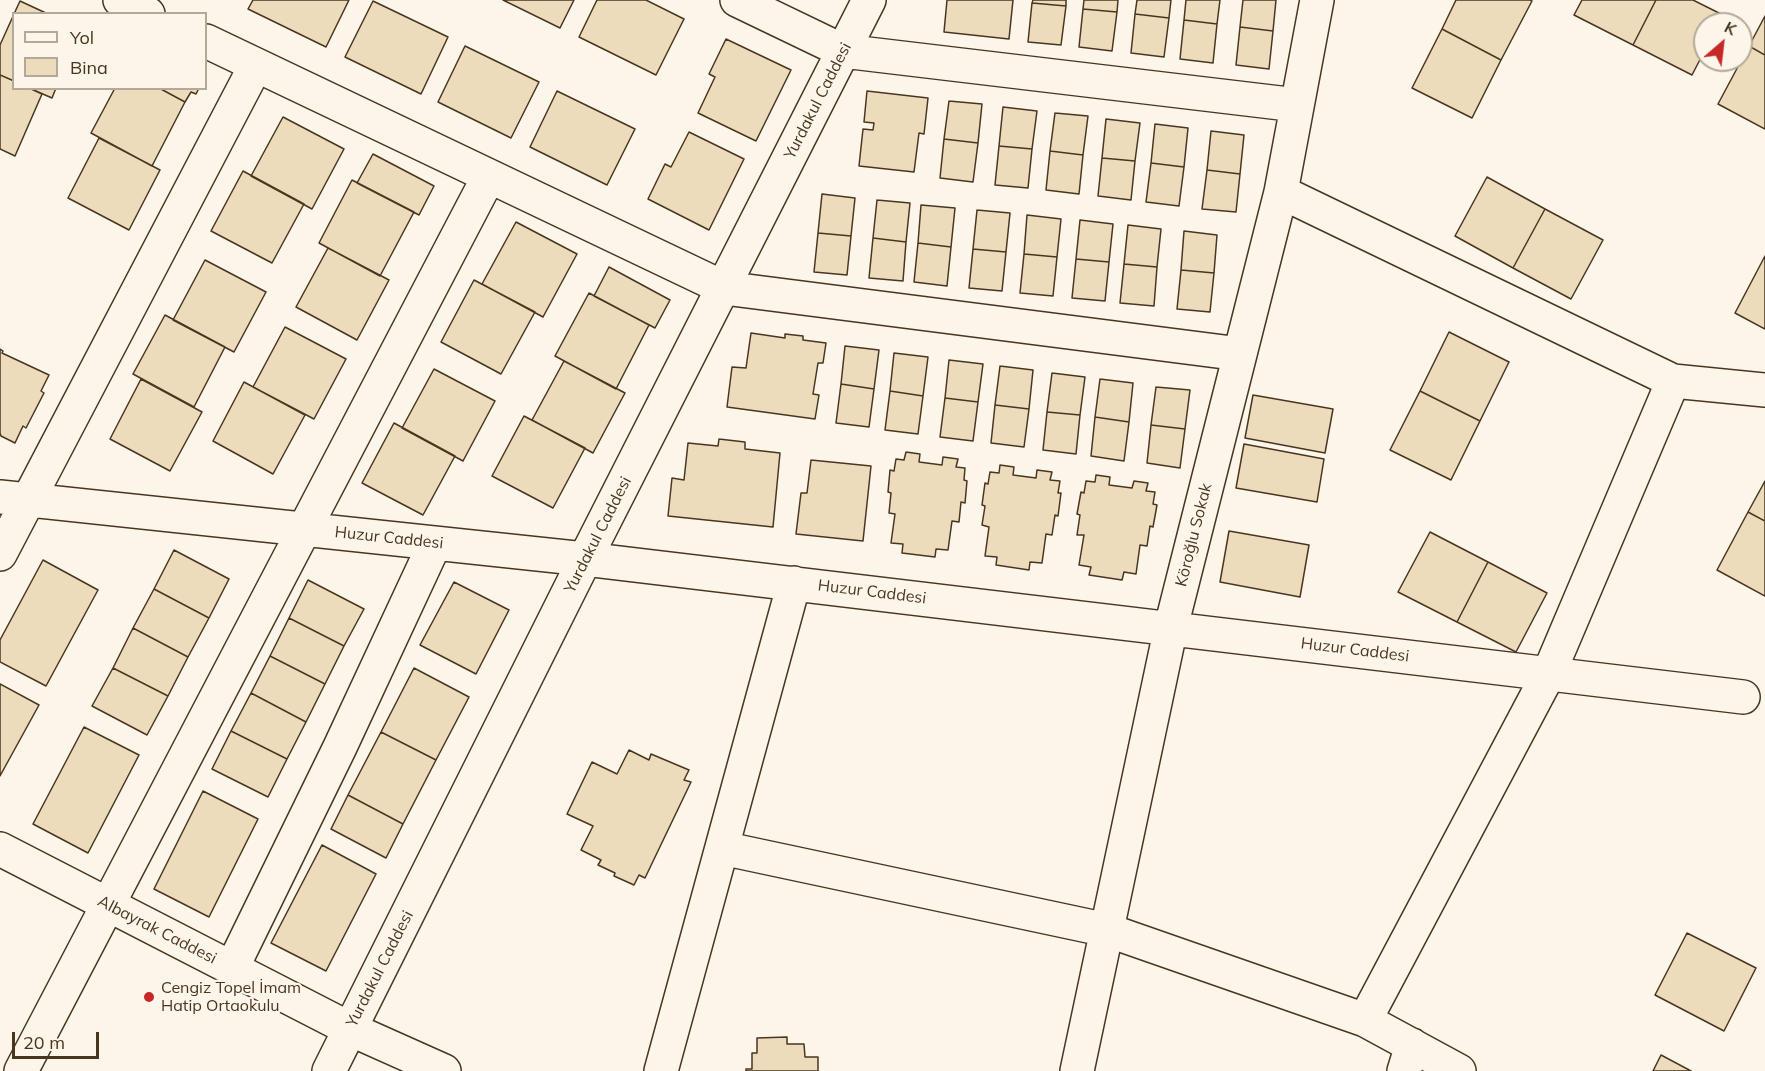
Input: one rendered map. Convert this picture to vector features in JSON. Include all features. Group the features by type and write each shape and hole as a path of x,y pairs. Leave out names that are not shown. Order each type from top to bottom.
{"street":[{"path":"120,0 144,12"},
{"path":"737,0 843,51 1297,105"},
{"name":"Yurdakul Caddesi","path":"329,1071 585,559 869,0"},
{"name":"Köroğlu Sokak","path":"1077,1071 1171,627 1281,192 1317,0"},
{"path":"207,41 724,288 1240,354"},
{"path":"0,554 14,499 256,65"},
{"path":"21,1071 489,176"},
{"path":"1281,192 1673,381 1765,390"},
{"path":"1365,1020 1549,673 1673,381"},
{"name":"Huzur Caddesi","path":"14,499 585,559 1171,627 1743,697"},
{"path":"232,968 340,747 435,543"},
{"path":"661,1071 794,583"},
{"path":"722,848 1107,930 1365,1020 1408,1058 1459,1071"},
{"name":"Albayrak Caddesi","path":"0,849 350,1029 444,1071"}],"building":[{"path":"253,0 349,0 326,47 248,9"},
{"path":"503,0 574,0 560,28"},
{"path":"597,0 646,0 684,19 656,75 579,37"},
{"path":"947,0 1013,0 1009,39 944,32"},
{"path":"1033,0 1066,0 1066,6 1032,3"},
{"path":"1084,0 1118,0 1117,12 1083,9"},
{"path":"1137,0 1171,0 1169,18 1135,14"},
{"path":"1186,0 1220,0 1217,24 1184,20"},
{"path":"1243,0 1276,0 1273,31 1240,27"},
{"path":"1456,0 1532,1 1501,60 1442,29"},
{"path":"1582,0 1656,0 1633,45 1574,15"},
{"path":"1656,0 1693,0 1717,12 1693,12 1692,75 1633,45"},
{"path":"20,1 44,12 15,12"},
{"path":"373,1 448,37 421,94 345,57"},
{"path":"1032,3 1066,6 1061,45 1028,42"},
{"path":"1083,9 1117,12 1112,51 1079,47"},
{"path":"1135,14 1169,18 1164,57 1131,53"},
{"path":"1765,16 1765,55 1753,48 1753,38"},
{"path":"12,18 12,80 0,75 0,45"},
{"path":"1184,20 1217,24 1213,63 1180,59"},
{"path":"1240,27 1273,31 1269,69 1236,65"},
{"path":"1442,29 1501,60 1472,118 1412,88"},
{"path":"726,39 791,70 756,141 698,113 715,77 709,74"},
{"path":"465,46 539,82 511,138 438,102"},
{"path":"1753,48 1765,55 1765,129 1718,104 1735,72 1753,72"},
{"path":"0,75 12,80 12,90 33,90 42,94 15,156 0,149"},
{"path":"34,90 55,90 52,98"},
{"path":"114,90 163,90 185,102 152,166 91,133"},
{"path":"163,90 198,90 196,94 191,92 185,102"},
{"path":"557,91 635,129 607,185 530,147"},
{"path":"867,91 928,98 924,134 919,133 914,172 859,166 863,129 873,130 874,123 864,122"},
{"path":"949,101 982,104 978,143 944,139"},
{"path":"1003,107 1037,111 1032,149 999,146"},
{"path":"1055,113 1088,116 1083,155 1050,151"},
{"path":"283,117 344,149 312,209 251,176"},
{"path":"1106,119 1140,123 1135,161 1102,158"},
{"path":"1155,124 1188,128 1184,167 1151,163"},
{"path":"1211,131 1244,135 1240,174 1207,170"},
{"path":"689,132 744,159 709,230 648,199 665,164 671,167"},
{"path":"99,138 160,170 129,230 68,198"},
{"path":"944,139 978,143 973,182 940,178"},
{"path":"999,146 1032,149 1028,188 995,185"},
{"path":"1050,151 1083,155 1079,194 1046,190"},
{"path":"373,154 434,186 419,215 357,183"},
{"path":"1102,158 1135,161 1131,200 1098,196"},
{"path":"1151,163 1184,167 1179,206 1146,202"},
{"path":"1207,170 1240,174 1236,212 1202,209"},
{"path":"243,171 304,204 272,263 211,231"},
{"path":"1487,177 1545,209 1513,268 1455,236"},
{"path":"352,180 414,212 380,276 319,243"},
{"path":"822,194 855,198 851,236 818,233"},
{"path":"877,200 910,203 906,242 873,238"},
{"path":"921,205 955,208 951,247 918,243"},
{"path":"1545,209 1603,240 1571,299 1513,268"},
{"path":"977,210 1010,213 1006,252 973,249"},
{"path":"1027,215 1061,219 1057,257 1024,254"},
{"path":"1080,220 1113,224 1109,262 1076,259"},
{"path":"516,222 577,254 543,317 482,284"},
{"path":"1128,225 1161,229 1157,267 1124,264"},
{"path":"1184,231 1217,235 1214,273 1181,270"},
{"path":"818,233 851,236 847,275 814,272"},
{"path":"873,238 906,242 903,281 869,278"},
{"path":"918,243 951,247 947,286 914,282"},
{"path":"328,248 389,280 357,340 296,307"},
{"path":"973,249 1006,252 1002,291 969,288"},
{"path":"1024,254 1057,257 1053,296 1020,293"},
{"path":"1765,256 1765,329 1735,313"},
{"path":"1076,259 1109,262 1105,301 1072,298"},
{"path":"205,260 266,292 234,352 173,320"},
{"path":"1124,264 1157,267 1154,306 1120,303"},
{"path":"609,267 670,300 655,328 594,296"},
{"path":"1181,270 1214,273 1210,312 1177,309"},
{"path":"474,280 535,312 501,374 441,342"},
{"path":"589,293 649,325 616,389 555,356"},
{"path":"165,315 225,347 194,407 133,374"},
{"path":"285,327 346,359 314,419 253,387"},
{"path":"1449,332 1509,362 1480,421 1420,391"},
{"path":"751,333 785,338 785,334 803,336 803,340 826,343 823,363 818,363 813,394 819,395 815,419 727,407 732,367 746,368"},
{"path":"845,346 879,350 874,389 841,384"},
{"path":"0,349 2,353 49,375 41,391 44,393 26,428 23,426 15,443 1,436 0,433"},
{"path":"894,353 928,357 923,396 890,391"},
{"path":"949,360 983,364 978,402 945,398"},
{"path":"564,361 625,393 593,453 532,420"},
{"path":"1000,366 1033,370 1029,409 995,405"},
{"path":"434,369 495,401 463,461 402,428"},
{"path":"1052,373 1085,377 1080,415 1047,412"},
{"path":"141,379 202,412 170,471 110,439"},
{"path":"1100,379 1133,383 1129,422 1095,417"},
{"path":"244,382 305,415 273,474 213,441"},
{"path":"841,384 874,389 869,427 836,423"},
{"path":"1156,387 1190,390 1185,429 1151,425"},
{"path":"890,391 923,396 918,434 885,430"},
{"path":"1420,391 1480,421 1451,480 1390,450"},
{"path":"1253,395 1333,409 1325,453 1245,438"},
{"path":"945,398 978,402 973,441 940,437"},
{"path":"995,405 1029,409 1024,447 991,443"},
{"path":"1047,412 1080,415 1076,454 1043,450"},
{"path":"524,416 585,448 553,508 492,476"},
{"path":"1095,417 1129,422 1124,461 1091,456"},
{"path":"394,423 455,456 423,515 362,483"},
{"path":"1151,425 1185,429 1180,468 1147,463"},
{"path":"719,439 745,442 745,449 780,453 773,527 668,516 672,478 684,480 688,443 718,446"},
{"path":"1244,444 1324,459 1317,502 1236,488"},
{"path":"906,452 920,454 919,462 942,465 943,457 958,459 956,467 965,468 964,480 967,481 965,503 961,502 959,522 952,521 948,550 936,549 935,557 902,553 903,544 891,543 895,514 889,513 890,470 894,471 896,459 904,460"},
{"path":"811,460 871,466 863,541 796,534 801,493 807,493"},
{"path":"1000,465 1014,467 1013,475 1036,478 1037,470 1052,472 1050,480 1060,481 1058,516 1055,515 1052,535 1046,534 1042,563 1030,562 1029,570 996,565 997,557 985,556 989,527 982,525 985,483 988,484 990,472 999,473"},
{"path":"1096,475 1110,477 1109,485 1132,488 1134,481 1148,483 1146,491 1155,492 1153,504 1157,505 1153,527 1150,526 1147,546 1140,545 1136,574 1124,572 1122,580 1089,575 1091,567 1079,565 1084,535 1077,535 1080,515 1077,514 1081,492 1084,493 1086,481 1095,482"},
{"path":"1765,481 1765,521 1748,512"},
{"path":"1748,512 1765,521 1765,596 1717,570"},
{"path":"1229,531 1309,545 1300,597 1220,582"},
{"path":"1430,532 1488,562 1457,622 1398,592"},
{"path":"174,550 229,579 209,618 154,589"},
{"path":"43,560 98,590 46,686 0,662 0,640"},
{"path":"1488,562 1547,593 1516,652 1457,622"},
{"path":"308,580 364,609 344,646 289,618"},
{"path":"454,582 509,610 476,674 420,645"},
{"path":"154,589 209,618 188,657 133,628"},
{"path":"289,618 344,646 325,684 270,656"},
{"path":"133,628 188,657 168,696 113,668"},
{"path":"270,656 325,684 306,722 251,693"},
{"path":"113,668 168,696 147,735 92,706"},
{"path":"414,668 469,697 436,760 381,732"},
{"path":"0,684 39,705 0,776"},
{"path":"251,693 306,722 287,759 231,731"},
{"path":"84,727 139,755 88,853 33,824"},
{"path":"231,731 287,759 268,797 212,769"},
{"path":"381,732 436,760 403,824 348,795"},
{"path":"629,750 649,760 651,754 689,770 684,780 691,782 645,878 639,875 634,885 614,876 615,873 598,865 601,860 581,850 593,826 567,814 592,762 617,774"},
{"path":"203,791 258,819 209,917 154,889"},
{"path":"348,795 403,824 386,858 331,829"},
{"path":"322,845 376,874 326,971 271,943"},
{"path":"1687,933 1756,968 1724,1031 1655,995"},
{"path":"787,1037 787,1044 804,1044 805,1057 818,1057 818,1071 746,1071 746,1069 752,1069 752,1053 757,1053 757,1038"},
{"path":"1661,1055 1691,1071 1653,1071"}],"place":[{"name":"Cengiz Topel İmam Hatip Ortaokulu","path":"149,997"}]}
